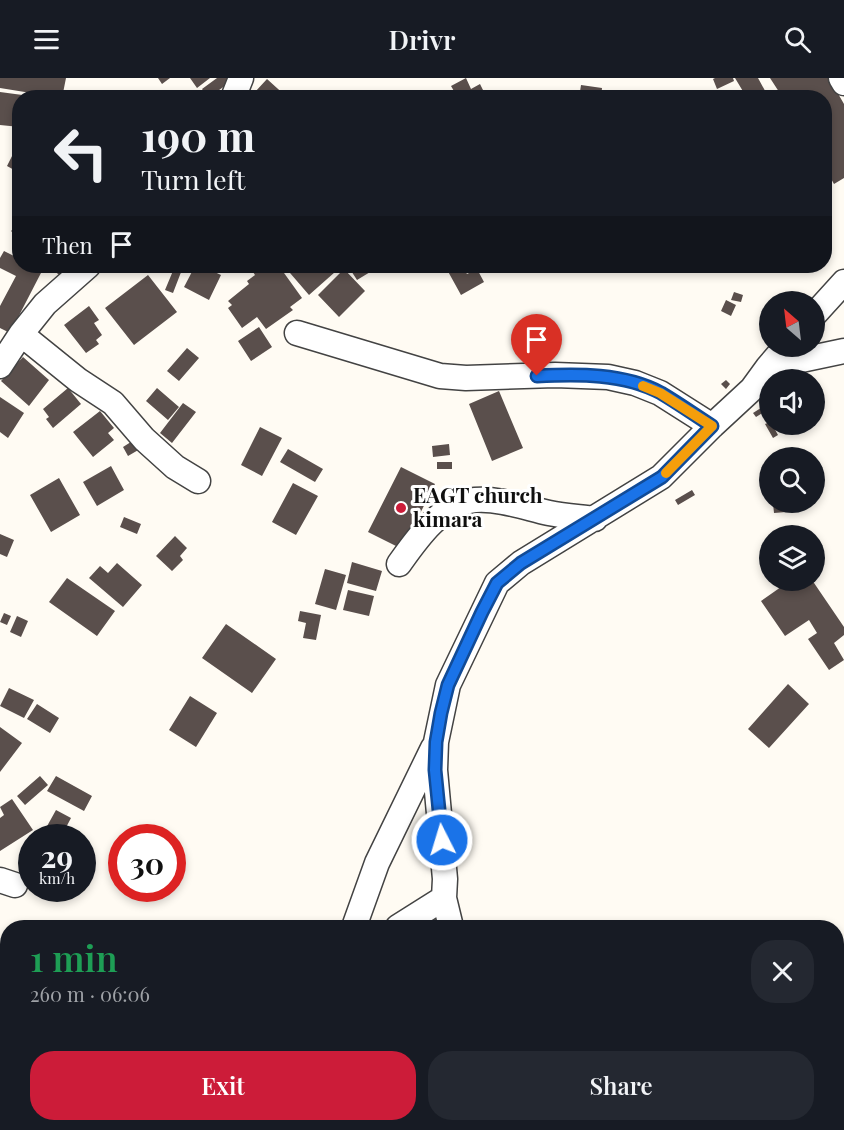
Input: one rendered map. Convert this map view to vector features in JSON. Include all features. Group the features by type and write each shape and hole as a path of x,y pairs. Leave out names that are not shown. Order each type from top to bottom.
{"street":[{"path":"841,78 844,82"},
{"path":"0,366 21,334 45,304 80,273"},
{"path":"825,303 844,282"},
{"path":"297,333 440,376 466,378 555,375 608,377 635,383 660,393 712,426"},
{"path":"21,334 78,380 114,403 144,439 175,467 198,481"},
{"path":"768,367 844,351"},
{"path":"449,920 444,898 445,879 435,770 436,742 448,685 497,583 521,563 662,477 752,389 777,357"},
{"path":"399,564 428,525 454,507 474,500 499,502 552,514 595,519"},
{"path":"357,920 377,863 436,742"},
{"path":"409,920 444,898"}],"building":[{"path":"0,78 66,78 64,90 0,88"},
{"path":"158,78 170,78 162,84"},
{"path":"190,78 210,78 197,88"},
{"path":"217,78 233,80 219,90 202,89"},
{"path":"466,78 471,89 480,84 483,90 453,90 451,86"},
{"path":"733,78 734,81 717,89 713,79"},
{"path":"735,78 758,78 765,90 742,90"},
{"path":"770,78 829,78 844,104 844,178 834,184 832,180 832,90 778,90"},
{"path":"267,79 279,90 257,90"},
{"path":"581,85 602,88 602,90 580,90"},
{"path":"0,92 12,94 12,126 0,125"},
{"path":"12,156 12,169 7,166"},
{"path":"4,251 12,255 12,273 41,273 10,333 0,328 0,306 16,276 0,268 0,258"},
{"path":"57,273 74,273 67,282"},
{"path":"172,273 181,273 173,293 165,290"},
{"path":"191,273 221,275 209,300 184,287"},
{"path":"254,273 284,273 302,298 290,307 293,310 266,329 257,317 242,328 228,308 232,305 228,301 249,284 247,281 255,275"},
{"path":"290,273 334,273 309,295"},
{"path":"340,273 348,273 365,291 339,317 318,295"},
{"path":"352,273 368,273 357,280"},
{"path":"449,273 479,273 484,282 461,295"},
{"path":"148,275 177,312 134,345 105,308"},
{"path":"734,292 743,295 741,302 731,300"},
{"path":"726,300 736,305 731,316 721,311"},
{"path":"89,306 99,320 94,323 102,335 96,340 99,344 86,353 64,325"},
{"path":"259,327 272,347 251,361 238,341"},
{"path":"187,348 199,358 179,381 167,371"},
{"path":"23,357 49,380 29,406 1,381"},
{"path":"726,380 730,384 726,389 721,384"},
{"path":"68,388 81,404 53,428 46,419 49,417 43,409"},
{"path":"157,388 179,407 168,420 146,401"},
{"path":"499,391 523,448 492,461 469,404"},
{"path":"0,397 24,413 8,438 0,432"},
{"path":"183,403 196,412 172,443 160,433"},
{"path":"759,409 759,415 756,417 753,413"},
{"path":"100,411 114,428 108,433 114,440 93,457 73,432"},
{"path":"260,427 282,438 262,476 241,465"},
{"path":"134,440 140,449 128,456 123,447"},
{"path":"449,444 450,455 433,457 432,446"},
{"path":"288,449 323,469 315,482 280,462"},
{"path":"437,462 452,462 452,469 437,469"},
{"path":"111,466 124,490 97,506 83,482"},
{"name":"EAGT church kimara","path":"401,467 435,484 402,549 368,532"},
{"path":"59,478 80,515 51,532 30,495"},
{"path":"293,483 318,496 296,535 272,522"},
{"path":"692,490 695,495 678,505 675,500"},
{"path":"124,517 141,524 137,534 120,527"},
{"path":"0,534 14,540 7,557 0,554"},
{"path":"175,536 187,548 180,556 183,560 172,571 156,556"},
{"path":"352,562 382,571 376,591 347,583"},
{"path":"117,563 142,585 123,607 89,578 100,566 108,573"},
{"path":"325,569 346,575 336,610 315,604"},
{"path":"67,578 115,611 97,636 49,602"},
{"path":"348,590 374,596 369,616 343,610"},
{"path":"775,591 819,591 844,627 844,635 834,643 844,660 829,670 808,639 817,633 809,620 785,636 761,601"},
{"path":"300,611 321,615 316,640 303,638 306,623 298,621"},
{"path":"4,613 11,616 7,625 0,622"},
{"path":"17,616 28,621 21,637 10,632"},
{"path":"226,624 276,659 252,693 202,658"},
{"path":"788,684 809,704 769,748 748,729"},
{"path":"9,688 34,700 24,718 0,706"},
{"path":"190,696 217,713 196,747 169,730"},
{"path":"37,704 59,718 50,733 27,719"},
{"path":"0,727 22,743 0,772"},
{"path":"40,776 48,785 25,805 17,796"},
{"path":"56,776 92,796 84,811 47,791"},
{"path":"12,799 29,824 18,824 18,840 0,851 0,818 4,815 0,807"},
{"path":"56,810 71,818 68,824 48,824"}],"slow traffic":[{"path":"643,386 660,393 712,426 666,473"}],"place":[{"name":"EAGT church kimara","path":"401,508"}],"route":[{"path":"442,840 435,770 436,742 441,713 448,685 497,583 521,563 662,477 712,426 660,393 635,383 608,377 537,376"}]}
